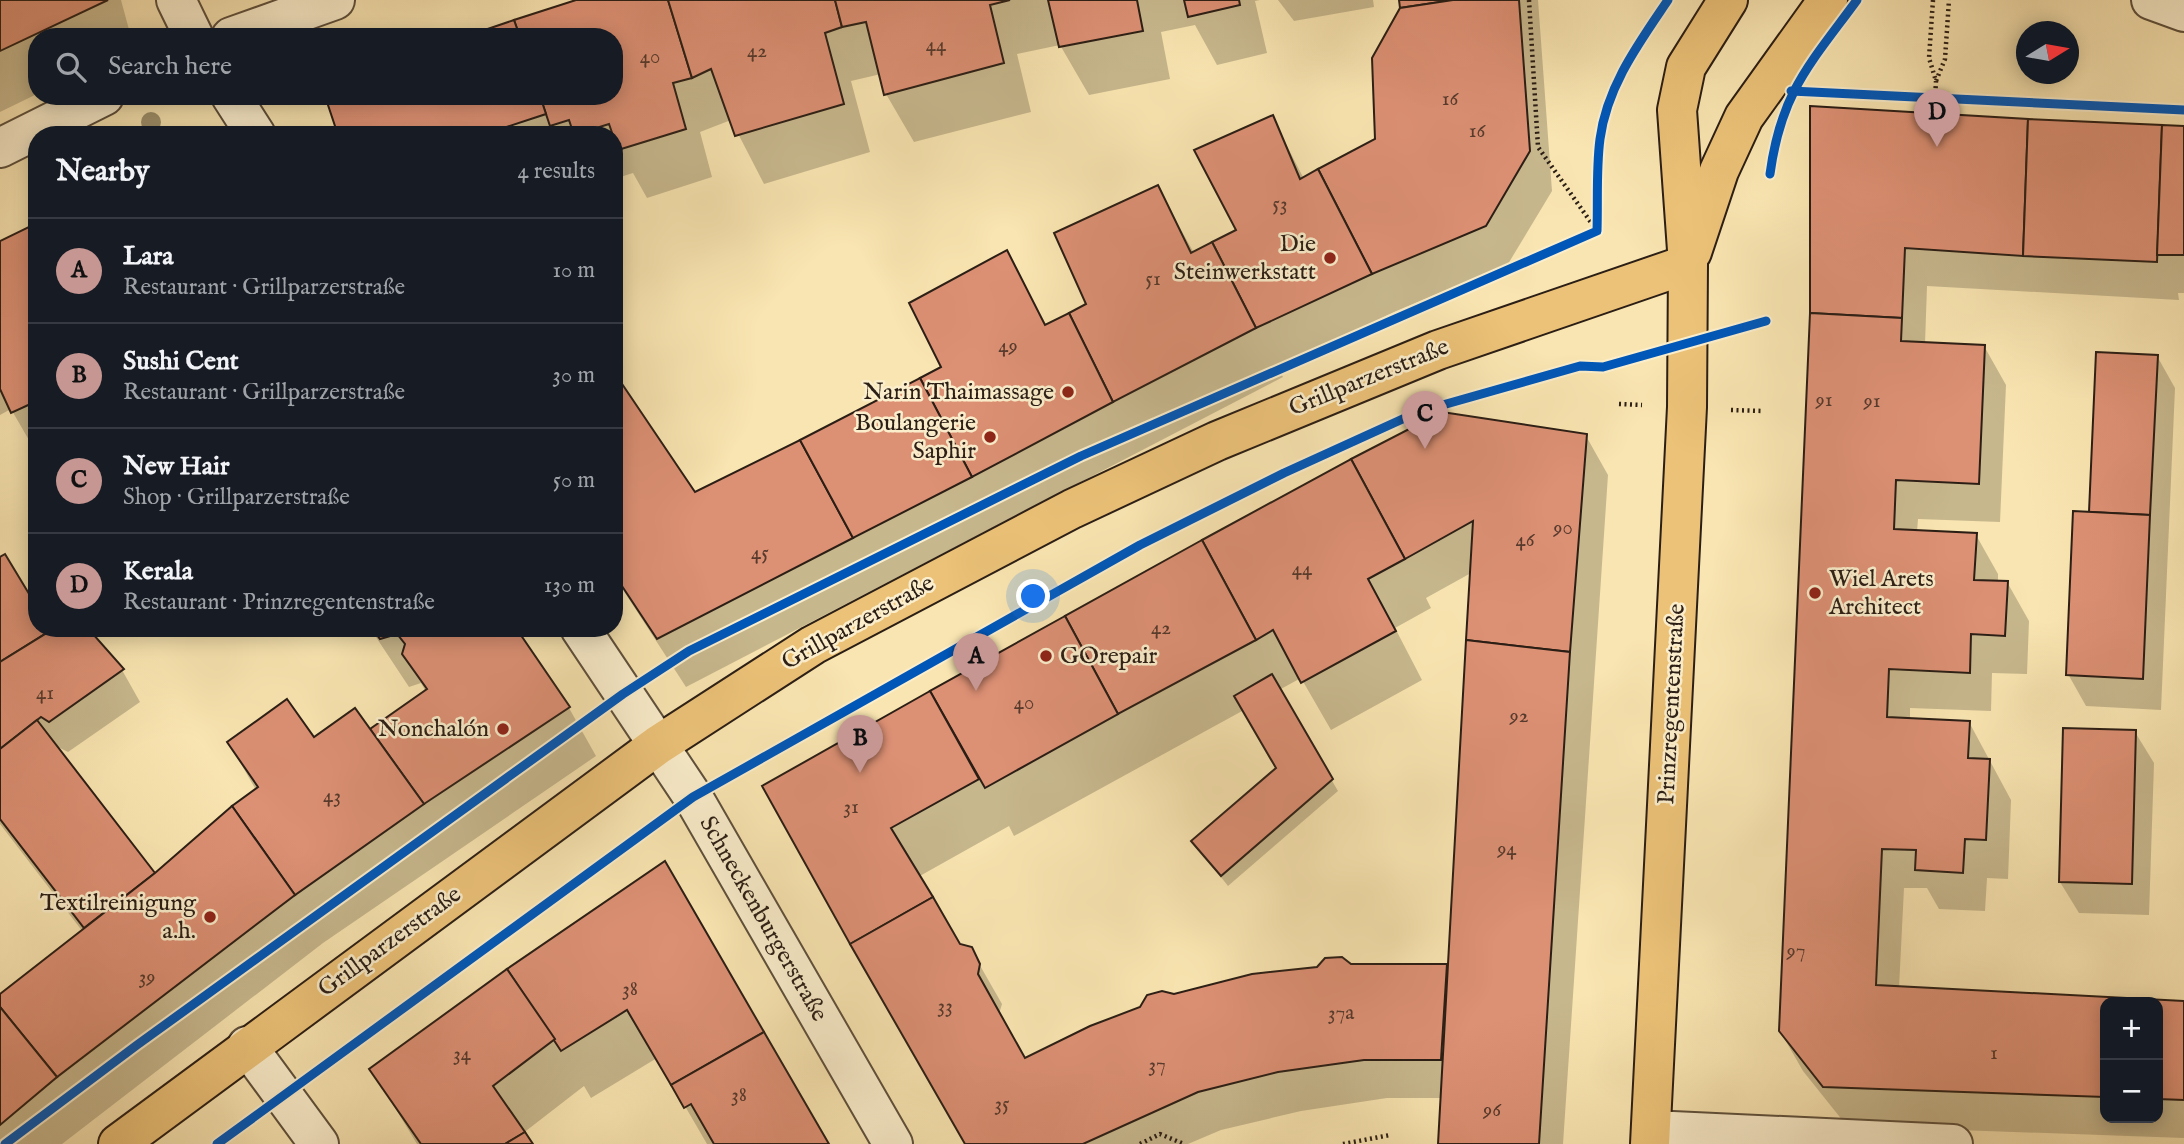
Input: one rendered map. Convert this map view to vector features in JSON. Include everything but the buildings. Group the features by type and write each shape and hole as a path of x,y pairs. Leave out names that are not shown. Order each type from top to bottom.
{"main road":[{"name":"Prinzregentenstraße","path":"1651,1137 1687,407 1688,264 1677,110 1686,67 1728,0"},
{"name":"Prinzregentenstraße","path":"1688,264 1719,171 1744,117 1828,0"},
{"name":"Grillparzerstraße","path":"118,1144 247,1046 658,745 813,645 1108,490 1381,372 1600,292 1688,264"}],"street":[{"path":"176,0 190,28"},
{"path":"256,28 335,0"},
{"path":"2151,0 2184,12"},
{"path":"44,126 86,105"},
{"path":"237,105 250,126"},
{"path":"0,148 28,134"},
{"name":"Schneckenburgerstraße","path":"586,637 693,797 893,1144"},
{"path":"247,1046 319,1144"},
{"path":"1651,1137 1953,1144"}],"path":[{"path":"1529,0 1538,147 1597,231"},
{"path":"1933,0 1929,58 1936,81"},
{"path":"1935,99 1936,81 1945,59 1949,0"},
{"path":"1140,1144 1160,1135 1184,1144"},
{"path":"1343,1144 1390,1135"}],"cycle path":[{"path":"5,1144 137,1045 623,694 689,651 1081,456 1597,231 1598,162 1604,120 1626,66 1668,0"},
{"path":"1770,174 1775,146 1790,100 1812,62 1857,0"},
{"path":"1791,91 2184,110"},
{"path":"217,1144 693,797 1140,545 1284,473 1418,412 1580,366 1603,367 1766,321"}],"place":[{"name":"Kerala","path":"1937,147"},
{"name":"Die Steinwerkstatt","path":"1330,258"},
{"name":"Narin Thaimassage","path":"1068,392"},
{"name":"Boulangerie Saphir","path":"990,437"},
{"name":"New Hair","path":"1425,449"},
{"name":"Wiel Arets Architect","path":"1815,593"},
{"name":"GOrepair","path":"1046,656"},
{"name":"Lara","path":"976,691"},
{"name":"Nonchalón","path":"503,729"},
{"name":"Sushi Cent","path":"860,773"},
{"name":"Textilreinigung a.h.","path":"210,917"}]}
